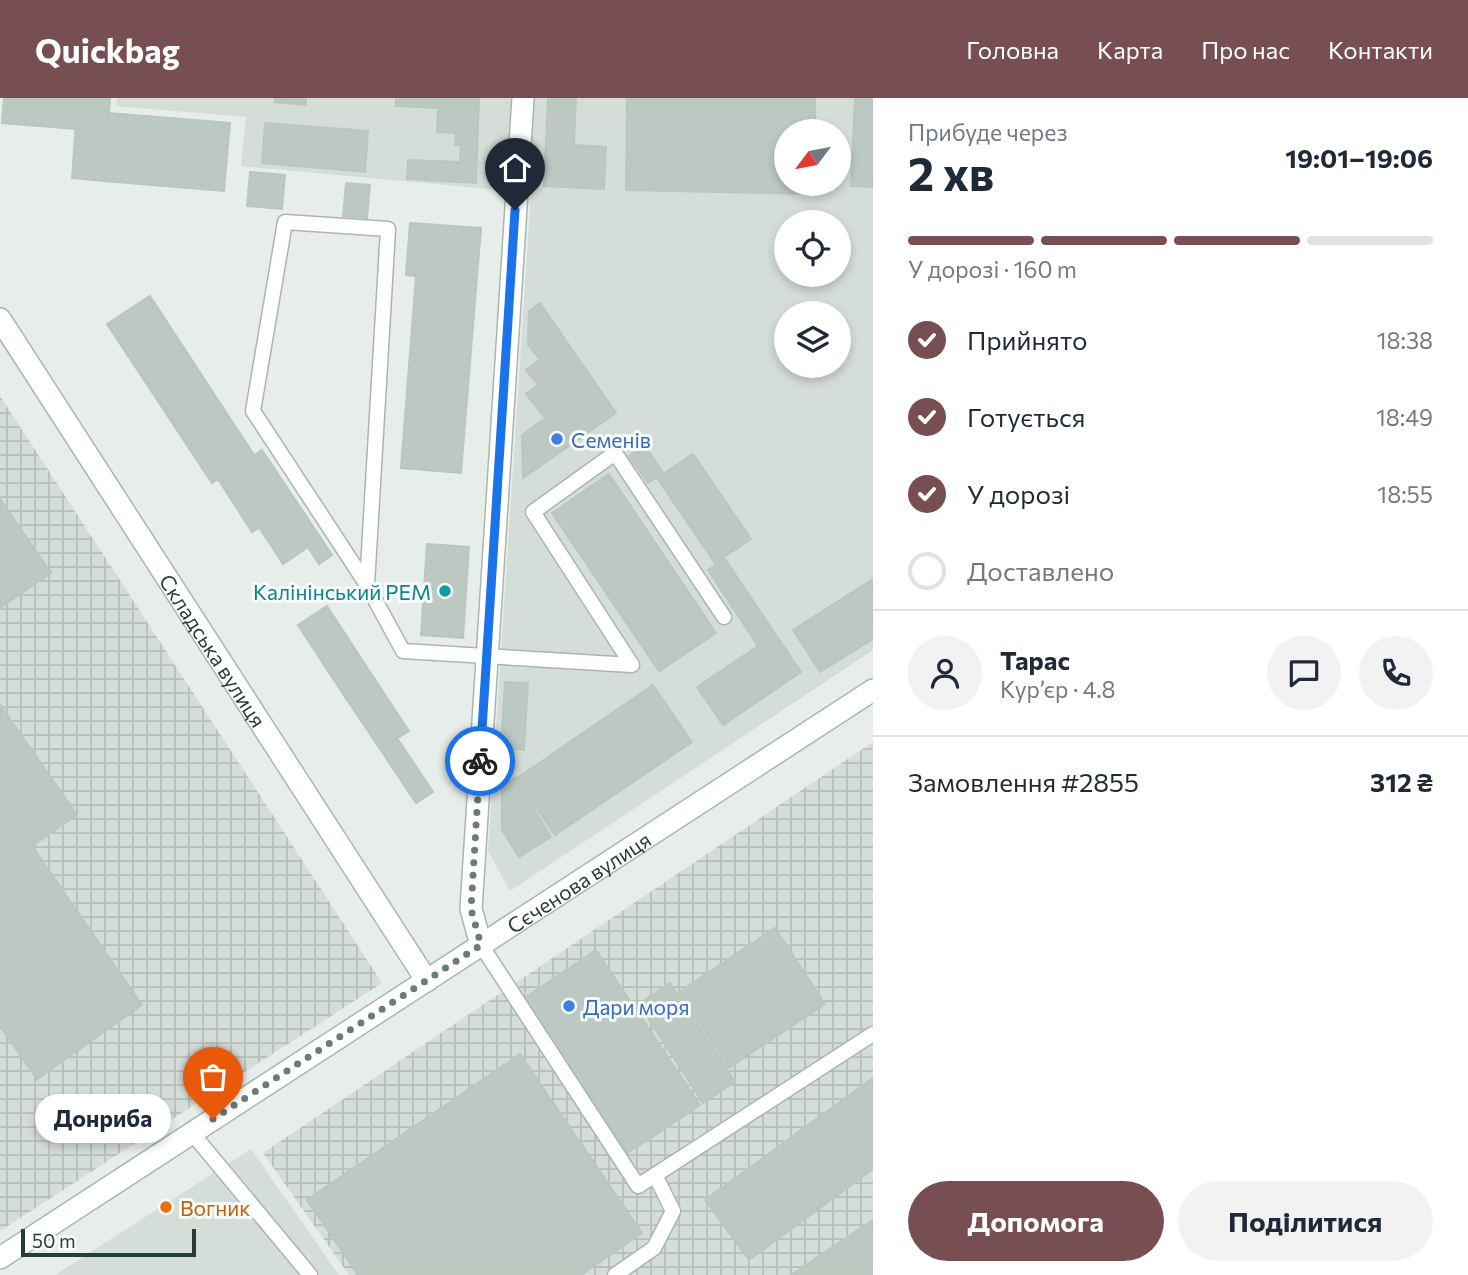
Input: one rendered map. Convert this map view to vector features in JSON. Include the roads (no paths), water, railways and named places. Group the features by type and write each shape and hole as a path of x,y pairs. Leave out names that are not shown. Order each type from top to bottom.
{"street":[{"path":"481,945 471,909 523,98"},
{"name":"Складська вулиця","path":"0,319 427,981"},
{"name":"Сєченова вулиця","path":"0,1258 873,690"}],"lane":[{"path":"367,585 388,229 285,222 253,411 367,585 403,651 632,665 533,512 615,453 724,617"},
{"path":"481,945 638,1186 873,1034"},
{"path":"192,1133 310,1275"},
{"path":"615,1275 654,1248 673,1211 655,1175"}],"place":[{"name":"Семенів","path":"557,439"},
{"name":"Калінінський РЕМ","path":"445,591"},
{"name":"Дари моря","path":"569,1006"},
{"name":"Донриба","path":"213,1119"},
{"name":"Вогник","path":"166,1207"}]}
